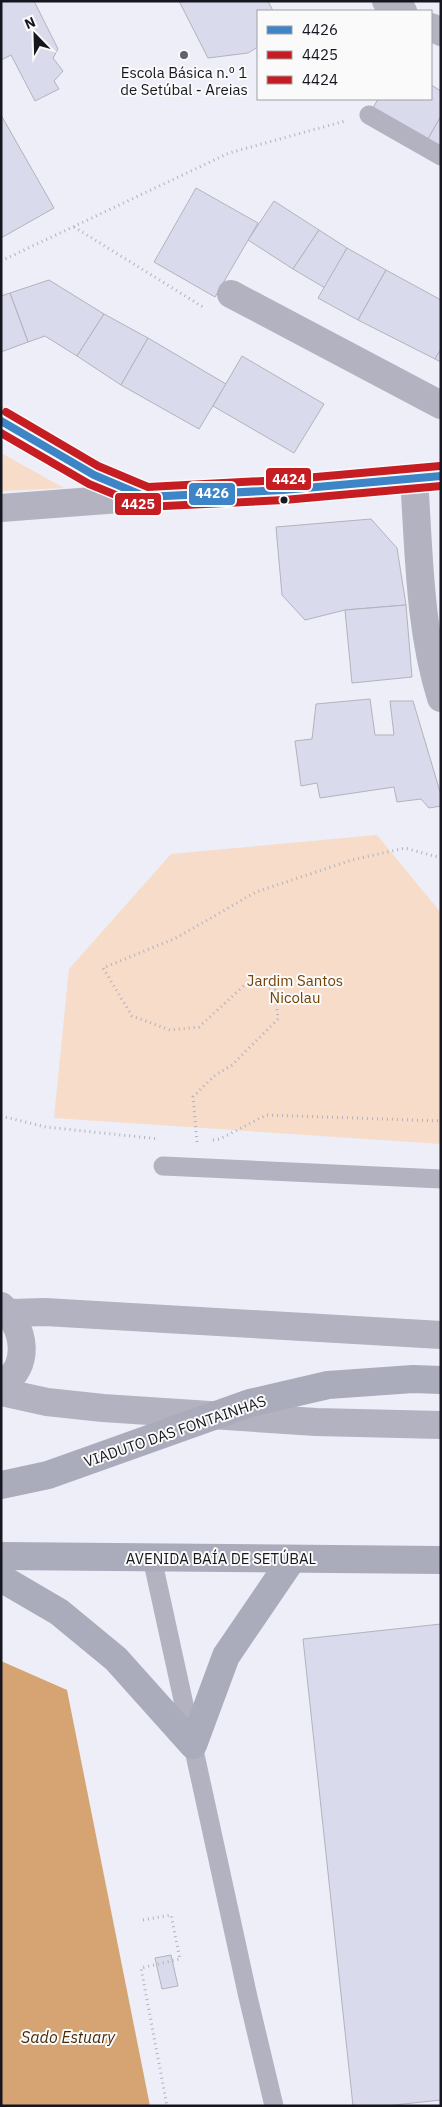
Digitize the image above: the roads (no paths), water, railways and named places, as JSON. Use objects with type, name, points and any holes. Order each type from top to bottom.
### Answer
[{"type":"main road","name":"VIADUTO DAS FONTAINHAS","points":[[1,1485],[48,1475],[258,1401],[328,1385],[414,1379],[441,1380]]},
{"type":"main road","name":"AVENIDA BAÍA DE SETÚBAL","points":[[1,1556],[441,1560]]},
{"type":"main road","points":[[1,1578],[60,1612],[116,1659],[194,1745],[226,1656],[292,1559]]},
{"type":"street","points":[[386,1],[402,10]]},
{"type":"street","points":[[231,294],[441,405]]},
{"type":"street","points":[[1,421],[94,475],[146,497]]},
{"type":"street","points":[[1,508],[146,497],[283,490],[441,476]]},
{"type":"street","points":[[414,478],[424,607],[436,681],[441,698]]},
{"type":"street","points":[[6,1310],[441,1335]]},
{"type":"street","points":[[1,1385],[16,1370],[21,1356],[22,1341],[18,1326],[6,1310]]},
{"type":"street","points":[[1,1392],[47,1402],[104,1408],[316,1422],[441,1425]]},
{"type":"lane","points":[[368,115],[441,156]]},
{"type":"lane","points":[[163,1166],[441,1179]]},
{"type":"lane","points":[[152,1558],[248,1997],[274,2106]]},
{"type":"water","name":"Sado Estuary","points":[[1,1661],[67,1690],[150,2106],[1,2106]]},
{"type":"place","name":"Escola Básica n.º 1 de Setúbal - Areias","points":[[184,55]]},
{"type":"park label","name":"Jardim Santos Nicolau","points":[[295,988]]}]
